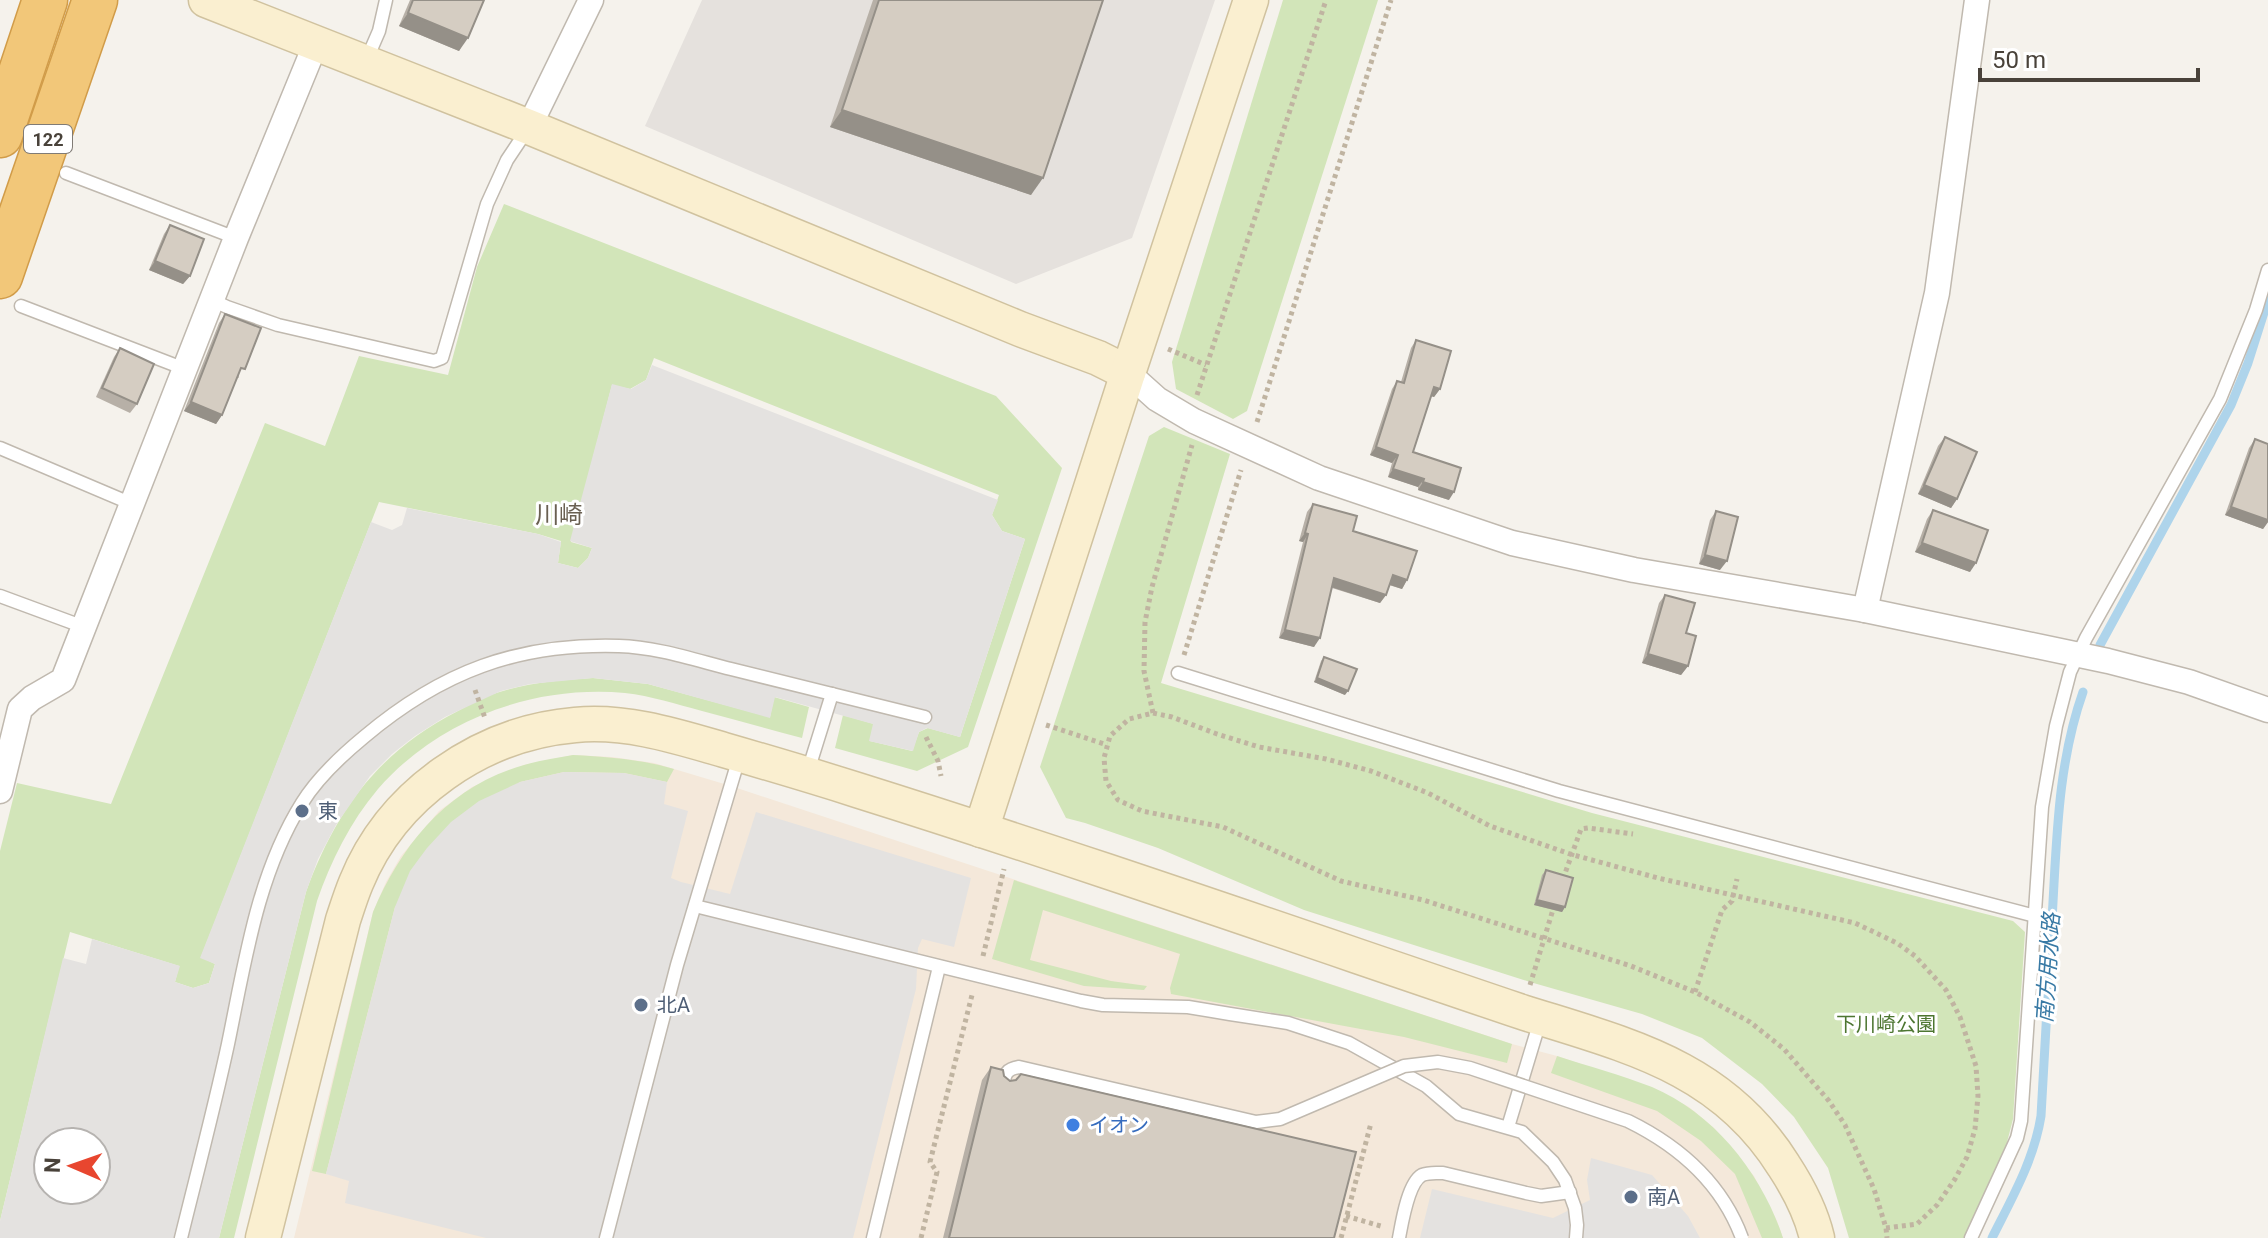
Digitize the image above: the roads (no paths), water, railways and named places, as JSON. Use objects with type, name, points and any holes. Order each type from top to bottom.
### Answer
[{"type":"highway","name":"122","points":[[0,135],[45,0]]},
{"type":"highway","name":"122","points":[[10,291],[95,0]]},
{"type":"street","points":[[206,0],[529,127],[1020,329],[1098,358],[1128,373],[1157,399],[1213,431],[1319,478],[1512,543],[1634,570],[1865,610],[2078,655],[2189,682],[2268,710]]},
{"type":"street","points":[[529,127],[591,0]]},
{"type":"street","points":[[981,830],[1251,0]]},
{"type":"street","points":[[1865,610],[1937,293],[1977,0]]},
{"type":"street","points":[[0,791],[6,742],[20,709],[32,698],[63,680],[316,43]]},
{"type":"street","points":[[267,1236],[347,907],[356,881],[376,845],[412,798],[464,760],[491,745],[576,724],[603,724],[669,734],[807,775],[1535,1004],[1673,1065],[1733,1103],[1776,1152],[1797,1186],[1817,1238]]},
{"type":"lane","points":[[366,63],[379,31],[386,0]]},
{"type":"lane","points":[[212,300],[278,325],[434,361],[442,358],[487,204],[507,160],[529,127]]},
{"type":"lane","points":[[66,173],[236,238]]},
{"type":"lane","points":[[1971,1238],[2017,1138],[2021,1121],[2042,807],[2056,726],[2070,672],[2220,399],[2256,310],[2268,270]]},
{"type":"lane","points":[[10,291],[185,369]]},
{"type":"lane","points":[[0,448],[132,504]]},
{"type":"lane","points":[[0,596],[84,627]]},
{"type":"lane","points":[[181,1238],[250,938],[282,841],[302,803],[341,755],[393,712],[439,684],[506,657],[555,649],[620,646],[666,653],[925,717]]},
{"type":"lane","points":[[1178,673],[1559,791],[2035,916]]},
{"type":"lane","points":[[807,775],[832,694]]},
{"type":"lane","points":[[606,1238],[671,985],[740,755]]},
{"type":"lane","points":[[695,906],[1103,1005],[1188,1007],[1288,1023],[1349,1043],[1426,1086],[1459,1114],[1522,1132],[1553,1162],[1570,1192],[1575,1208],[1576,1238]]},
{"type":"lane","points":[[873,1238],[939,967]]},
{"type":"lane","points":[[1508,1127],[1535,1004]]},
{"type":"lane","points":[[1003,1085],[1004,1074],[1009,1069],[1019,1067],[1256,1122],[1280,1119],[1404,1066],[1438,1062],[1470,1068],[1628,1121],[1646,1130],[1678,1151],[1713,1185],[1735,1217],[1742,1238]]},
{"type":"lane","points":[[1399,1236],[1410,1190],[1418,1177],[1427,1173],[1443,1173],[1541,1196],[1570,1192]]},
{"type":"waterway","name":"南方用水路","points":[[2100,645],[2231,405],[2268,300]]},
{"type":"waterway","name":"南方用水路","points":[[1992,1238],[2028,1163],[2041,1116],[2060,796],[2069,744],[2083,692]]},
{"type":"place","name":"東","points":[[302,811]]},
{"type":"place","name":"北A","points":[[641,1005]]},
{"type":"place","name":"イオン","points":[[1073,1125]]},
{"type":"place","name":"南A","points":[[1631,1197]]},
{"type":"district","name":"川崎","points":[[559,515]]},
{"type":"park label","name":"下川崎公園","points":[[1886,1024]]}]
